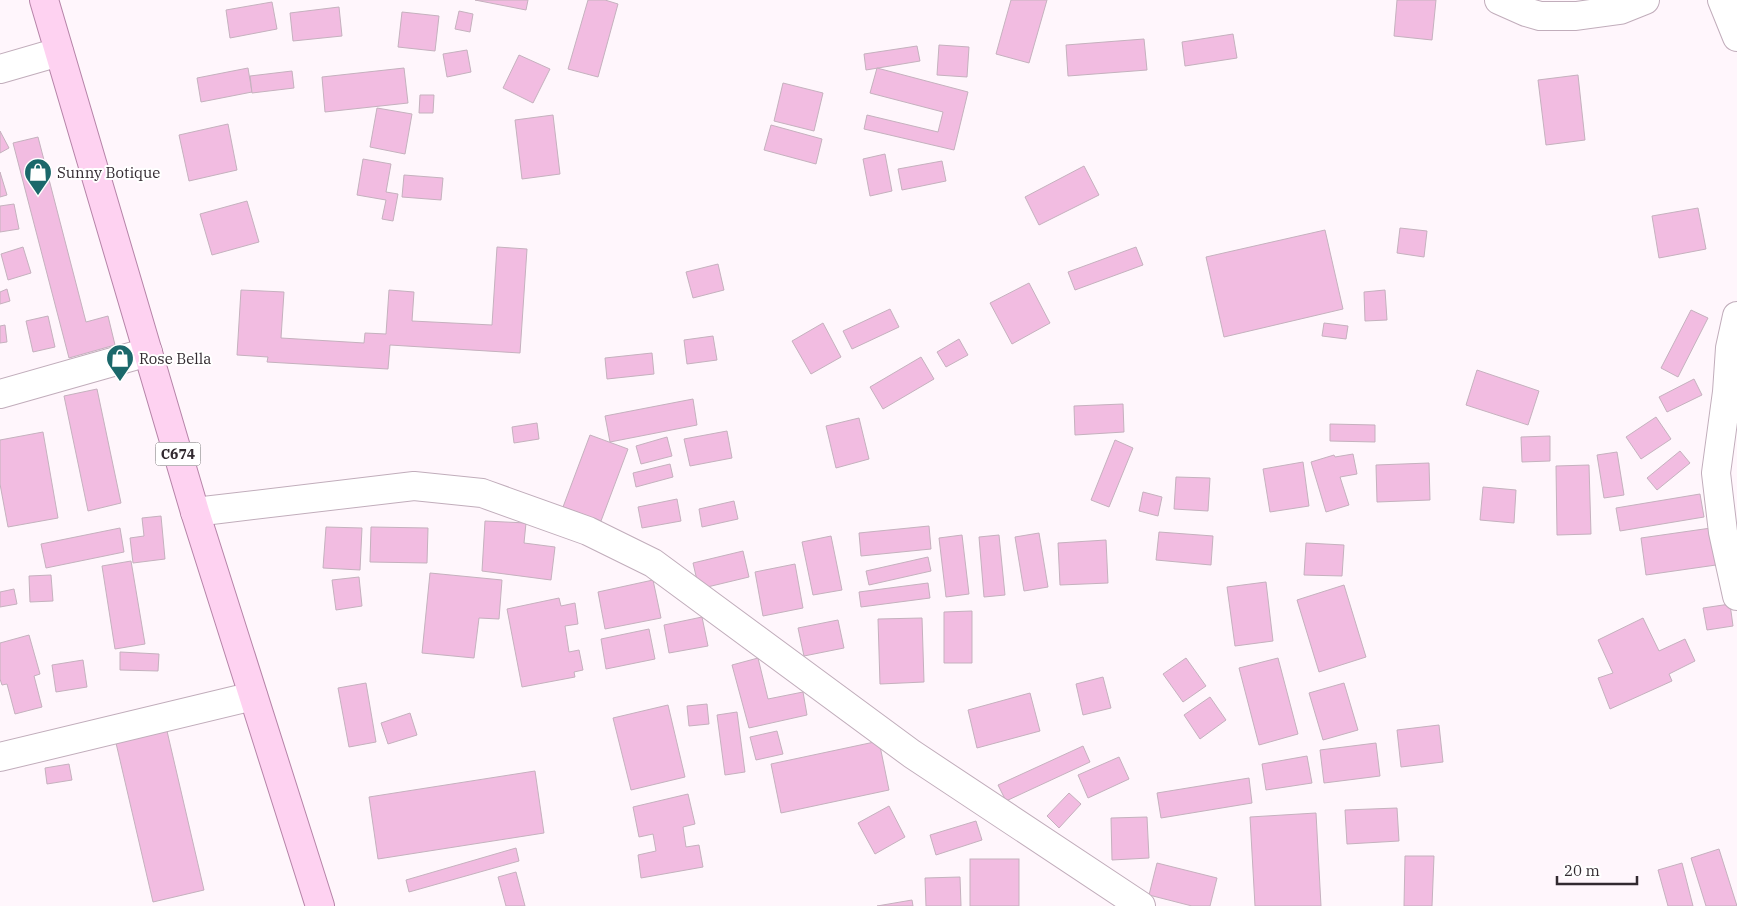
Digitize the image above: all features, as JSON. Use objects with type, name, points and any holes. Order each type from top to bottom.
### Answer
[{"type":"main road","name":"C674","points":[[44,0],[195,512],[320,906]]},
{"type":"street","points":[[1499,0],[1540,16],[1576,16],[1620,10],[1645,0]]},
{"type":"street","points":[[1722,0],[1737,37]]},
{"type":"street","points":[[0,69],[59,52]]},
{"type":"street","points":[[1737,316],[1730,348],[1727,392],[1716,473],[1723,532],[1737,596]]},
{"type":"street","points":[[0,394],[148,352]]},
{"type":"street","points":[[195,512],[414,486],[482,493],[588,531],[652,563],[912,754],[1141,906]]},
{"type":"street","points":[[0,757],[253,696]]},
{"type":"building","points":[[475,0],[528,0],[526,10]]},
{"type":"building","points":[[588,0],[605,0],[618,4],[598,77],[568,69]]},
{"type":"building","points":[[1011,0],[1047,0],[1029,63],[996,54]]},
{"type":"building","points":[[1397,0],[1436,0],[1432,40],[1394,36]]},
{"type":"building","points":[[272,2],[277,29],[230,38],[226,10]]},
{"type":"building","points":[[339,7],[342,36],[293,41],[290,13]]},
{"type":"building","points":[[459,11],[473,14],[470,32],[455,29]]},
{"type":"building","points":[[402,12],[439,16],[435,51],[398,47]]},
{"type":"building","points":[[1233,34],[1237,58],[1185,66],[1182,42]]},
{"type":"building","points":[[1144,39],[1147,70],[1068,76],[1066,45]]},
{"type":"building","points":[[939,45],[969,47],[967,77],[937,75]]},
{"type":"building","points":[[917,46],[920,61],[866,70],[864,54]]},
{"type":"building","points":[[467,50],[471,72],[447,77],[443,54]]},
{"type":"building","points":[[519,55],[550,69],[533,103],[503,88]]},
{"type":"building","points":[[248,68],[252,92],[201,102],[197,78]]},
{"type":"building","points":[[404,68],[408,103],[325,112],[322,77]]},
{"type":"building","points":[[877,68],[968,92],[954,150],[864,129],[867,115],[938,132],[943,112],[870,93]]},
{"type":"building","points":[[292,71],[294,88],[252,93],[250,76]]},
{"type":"building","points":[[1578,75],[1585,140],[1546,145],[1538,80]]},
{"type":"building","points":[[783,83],[823,93],[814,131],[774,121]]},
{"type":"building","points":[[420,95],[434,95],[433,113],[419,113]]},
{"type":"building","points":[[377,108],[412,114],[405,154],[370,147]]},
{"type":"building","points":[[553,115],[560,174],[522,179],[515,120]]},
{"type":"building","points":[[228,124],[237,170],[189,181],[179,135]]},
{"type":"building","points":[[771,125],[822,139],[816,164],[764,150]]},
{"type":"building","points":[[0,131],[9,148],[0,153]]},
{"type":"building","points":[[38,137],[86,322],[108,316],[115,345],[69,358],[13,143]]},
{"type":"building","points":[[885,154],[892,191],[870,196],[863,159]]},
{"type":"building","points":[[363,159],[391,164],[386,192],[398,194],[393,221],[382,219],[386,200],[357,195]]},
{"type":"building","points":[[942,161],[946,181],[902,190],[898,169]]},
{"type":"building","points":[[1084,166],[1099,195],[1039,225],[1025,197]]},
{"type":"building","points":[[0,172],[7,195],[0,197]]},
{"type":"building","points":[[404,175],[443,178],[441,200],[402,197]]},
{"type":"building","points":[[247,201],[259,242],[212,255],[200,214]]},
{"type":"building","points":[[14,204],[19,229],[0,232],[0,206]]},
{"type":"building","points":[[1698,208],[1706,249],[1659,258],[1652,216]]},
{"type":"building","points":[[1400,228],[1427,231],[1424,257],[1397,253]]},
{"type":"building","points":[[1325,230],[1343,309],[1224,337],[1206,257]]},
{"type":"building","points":[[23,247],[31,273],[8,280],[1,254]]},
{"type":"building","points":[[497,247],[527,249],[520,353],[390,345],[388,369],[267,362],[268,357],[237,355],[241,290],[284,292],[281,338],[364,343],[365,333],[386,334],[389,290],[414,292],[412,321],[492,325]]},
{"type":"building","points":[[1136,247],[1143,265],[1075,290],[1068,272]]},
{"type":"building","points":[[718,264],[724,290],[693,298],[686,272]]},
{"type":"building","points":[[1029,283],[1050,323],[1012,344],[990,303]]},
{"type":"building","points":[[7,289],[10,301],[0,304],[0,292]]},
{"type":"building","points":[[1385,290],[1387,320],[1365,321],[1364,292]]},
{"type":"building","points":[[890,309],[899,327],[852,349],[843,331]]},
{"type":"building","points":[[1691,310],[1708,318],[1678,377],[1661,368]]},
{"type":"building","points":[[48,316],[55,347],[33,352],[26,321]]},
{"type":"building","points":[[823,323],[841,357],[811,374],[792,341]]},
{"type":"building","points":[[1324,323],[1348,326],[1346,339],[1322,336]]},
{"type":"building","points":[[5,325],[7,342],[0,343],[0,326]]},
{"type":"building","points":[[713,336],[717,360],[687,364],[684,340]]},
{"type":"building","points":[[959,339],[968,355],[946,367],[937,352]]},
{"type":"building","points":[[652,353],[654,374],[607,379],[605,358]]},
{"type":"building","points":[[921,357],[934,379],[883,409],[870,387]]},
{"type":"building","points":[[1477,370],[1539,391],[1528,425],[1466,405]]},
{"type":"building","points":[[1694,379],[1702,395],[1667,412],[1659,397]]},
{"type":"building","points":[[97,389],[121,503],[88,511],[64,396]]},
{"type":"building","points":[[693,399],[697,425],[610,442],[605,416]]},
{"type":"building","points":[[1123,404],[1124,432],[1075,435],[1074,406]]},
{"type":"building","points":[[1656,417],[1671,439],[1641,459],[1626,437]]},
{"type":"building","points":[[859,418],[869,459],[836,468],[826,426]]},
{"type":"building","points":[[537,423],[539,439],[514,443],[512,427]]},
{"type":"building","points":[[1330,424],[1375,425],[1375,442],[1330,441]]},
{"type":"building","points":[[727,431],[732,458],[690,466],[684,439]]},
{"type":"building","points":[[43,432],[58,518],[8,527],[0,484],[0,440]]},
{"type":"building","points":[[590,435],[628,449],[601,521],[563,507]]},
{"type":"building","points":[[1550,436],[1550,461],[1522,462],[1521,437]]},
{"type":"building","points":[[667,437],[672,456],[641,464],[636,446]]},
{"type":"building","points":[[1115,440],[1133,448],[1109,507],[1091,500]]},
{"type":"building","points":[[1680,451],[1690,463],[1657,490],[1647,478]]},
{"type":"building","points":[[1617,452],[1624,495],[1604,498],[1597,455]]},
{"type":"building","points":[[1353,454],[1357,474],[1340,477],[1349,505],[1326,512],[1311,462],[1334,455],[1335,457]]},
{"type":"building","points":[[1303,462],[1309,506],[1270,512],[1263,469]]},
{"type":"building","points":[[1429,463],[1430,500],[1377,502],[1376,465]]},
{"type":"building","points":[[670,464],[673,477],[636,487],[633,473]]},
{"type":"building","points":[[1589,465],[1591,534],[1557,535],[1556,466]]},
{"type":"building","points":[[1176,477],[1210,478],[1208,511],[1174,509]]},
{"type":"building","points":[[1483,487],[1516,490],[1514,523],[1480,520]]},
{"type":"building","points":[[1143,492],[1162,497],[1158,516],[1139,511]]},
{"type":"building","points":[[1700,494],[1704,517],[1620,531],[1616,508]]},
{"type":"building","points":[[677,499],[681,521],[642,528],[638,507]]},
{"type":"building","points":[[734,501],[738,519],[702,527],[699,509]]},
{"type":"building","points":[[161,516],[165,559],[133,563],[130,538],[144,536],[142,518]]},
{"type":"building","points":[[485,521],[526,523],[524,543],[555,547],[551,580],[482,571]]},
{"type":"building","points":[[929,526],[931,549],[861,556],[859,533]]},
{"type":"building","points":[[326,527],[362,528],[360,570],[323,568]]},
{"type":"building","points":[[371,527],[428,528],[427,563],[370,562]]},
{"type":"building","points":[[120,528],[124,552],[46,568],[41,544]]},
{"type":"building","points":[[1711,528],[1716,565],[1646,575],[1641,538]]},
{"type":"building","points":[[1159,532],[1213,536],[1211,565],[1156,560]]},
{"type":"building","points":[[1039,533],[1048,587],[1024,591],[1015,537]]},
{"type":"building","points":[[962,535],[969,594],[946,597],[939,538]]},
{"type":"building","points":[[999,535],[1005,595],[984,597],[979,537]]},
{"type":"building","points":[[831,536],[842,590],[813,595],[802,542]]},
{"type":"building","points":[[1106,540],[1108,583],[1060,585],[1058,543]]},
{"type":"building","points":[[1306,543],[1344,545],[1342,576],[1304,575]]},
{"type":"building","points":[[743,551],[749,577],[699,589],[693,563]]},
{"type":"building","points":[[928,557],[931,571],[869,585],[866,571]]},
{"type":"building","points":[[131,561],[145,644],[115,649],[102,566]]},
{"type":"building","points":[[795,564],[803,608],[763,616],[755,572]]},
{"type":"building","points":[[430,573],[502,580],[499,619],[479,618],[474,658],[422,653]]},
{"type":"building","points":[[51,575],[53,601],[30,602],[29,576]]},
{"type":"building","points":[[359,577],[362,606],[336,610],[332,580]]},
{"type":"building","points":[[653,580],[661,618],[605,629],[598,592]]},
{"type":"building","points":[[1266,582],[1273,641],[1235,646],[1227,587]]},
{"type":"building","points":[[928,583],[930,598],[861,607],[859,592]]},
{"type":"building","points":[[1344,585],[1366,657],[1319,672],[1297,600]]},
{"type":"building","points":[[14,589],[17,604],[0,607],[0,592]]},
{"type":"building","points":[[559,598],[561,606],[575,603],[578,624],[565,626],[569,652],[579,650],[583,670],[574,672],[575,677],[522,687],[507,609]]},
{"type":"building","points":[[1730,604],[1733,626],[1707,630],[1703,608]]},
{"type":"building","points":[[972,611],[972,663],[944,663],[944,612]]},
{"type":"building","points":[[702,617],[708,646],[669,653],[664,625]]},
{"type":"building","points":[[922,618],[924,682],[880,684],[878,619]]},
{"type":"building","points":[[1643,618],[1659,651],[1685,639],[1695,661],[1669,674],[1672,681],[1610,709],[1598,678],[1613,673],[1598,640]]},
{"type":"building","points":[[838,620],[844,648],[804,656],[798,628]]},
{"type":"building","points":[[649,629],[655,659],[606,669],[601,639]]},
{"type":"building","points":[[29,635],[40,674],[34,676],[42,707],[15,714],[7,684],[2,685],[0,679],[0,643]]},
{"type":"building","points":[[120,652],[159,654],[158,671],[120,670]]},
{"type":"building","points":[[758,658],[768,699],[803,692],[807,715],[749,728],[732,665]]},
{"type":"building","points":[[1186,658],[1206,686],[1183,702],[1163,674]]},
{"type":"building","points":[[1278,658],[1298,734],[1259,745],[1239,668]]},
{"type":"building","points":[[83,660],[87,687],[56,692],[52,665]]},
{"type":"building","points":[[1103,677],[1111,708],[1083,715],[1076,684]]},
{"type":"building","points":[[366,683],[376,742],[349,747],[338,688]]},
{"type":"building","points":[[1344,683],[1358,730],[1323,740],[1309,693]]},
{"type":"building","points":[[1030,693],[1040,731],[977,748],[968,710]]},
{"type":"building","points":[[1210,697],[1226,720],[1200,739],[1184,715]]},
{"type":"building","points":[[707,704],[709,724],[689,726],[687,706]]},
{"type":"building","points":[[668,705],[685,777],[631,790],[613,718]]},
{"type":"building","points":[[737,712],[745,772],[725,775],[717,715]]},
{"type":"building","points":[[410,713],[417,735],[388,744],[381,723]]},
{"type":"building","points":[[1439,725],[1443,762],[1401,767],[1397,730]]},
{"type":"building","points":[[167,731],[204,890],[153,902],[116,743]]},
{"type":"building","points":[[777,731],[783,754],[756,760],[750,737]]},
{"type":"building","points":[[879,741],[889,790],[781,813],[771,764]]},
{"type":"building","points":[[1376,743],[1380,776],[1324,783],[1320,750]]},
{"type":"building","points":[[1083,746],[1090,762],[1006,801],[998,785]]},
{"type":"building","points":[[1307,756],[1312,783],[1266,790],[1262,764]]},
{"type":"building","points":[[1119,757],[1129,779],[1088,798],[1078,775]]},
{"type":"building","points":[[69,764],[72,780],[47,784],[45,768]]},
{"type":"building","points":[[535,771],[544,833],[378,859],[369,797]]},
{"type":"building","points":[[1249,778],[1252,803],[1161,818],[1157,793]]},
{"type":"building","points":[[1069,793],[1081,804],[1059,828],[1047,816]]},
{"type":"building","points":[[688,794],[695,824],[683,827],[686,847],[699,845],[703,867],[641,878],[638,855],[656,851],[653,834],[639,837],[633,807]]},
{"type":"building","points":[[889,806],[905,837],[875,854],[858,823]]},
{"type":"building","points":[[1397,808],[1399,841],[1347,844],[1345,810]]},
{"type":"building","points":[[1316,813],[1321,906],[1255,906],[1250,817]]},
{"type":"building","points":[[1147,817],[1149,858],[1112,860],[1111,818]]},
{"type":"building","points":[[976,821],[982,840],[936,855],[930,835]]},
{"type":"building","points":[[516,848],[519,861],[409,892],[406,880]]},
{"type":"building","points":[[1719,849],[1737,906],[1706,906],[1691,858]]},
{"type":"building","points":[[1405,856],[1434,856],[1432,906],[1404,906]]},
{"type":"building","points":[[970,859],[1019,859],[1019,906],[970,906]]},
{"type":"building","points":[[1157,863],[1217,878],[1210,906],[1192,906],[1149,895]]},
{"type":"building","points":[[1682,863],[1693,906],[1668,906],[1658,870]]},
{"type":"building","points":[[516,872],[525,906],[506,906],[498,877]]},
{"type":"building","points":[[960,877],[961,906],[926,906],[925,878]]},
{"type":"building","points":[[912,900],[913,906],[877,906]]},
{"type":"place","name":"Sunny Botique","points":[[38,196]]},
{"type":"place","name":"Rose Bella","points":[[120,382]]}]
